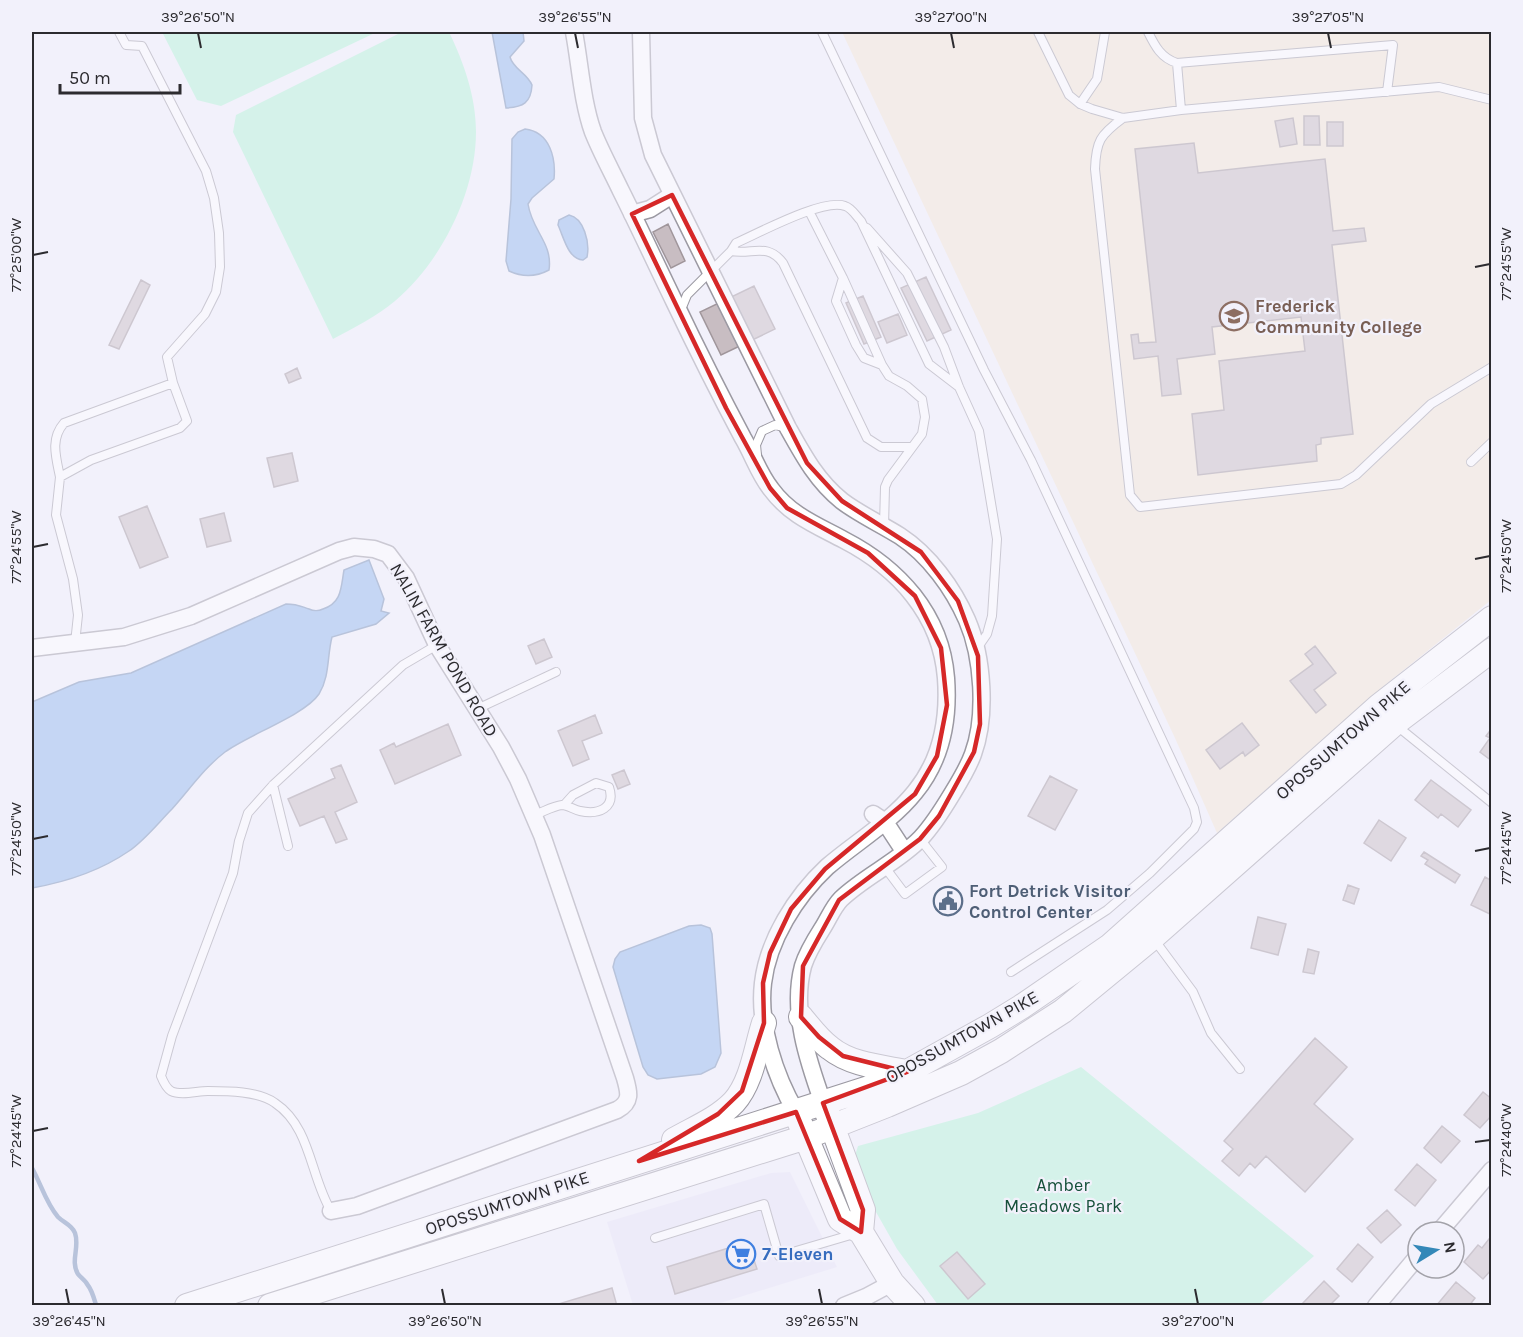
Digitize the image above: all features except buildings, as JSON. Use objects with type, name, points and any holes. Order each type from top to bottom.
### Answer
[{"type":"main road","name":"OPOSSUMTOWN PIKE","points":[[187,1305],[796,1112],[866,1089],[907,1072],[1022,1007],[1110,946],[1379,706],[1491,618]]},
{"type":"main road","name":"OPOSSUMTOWN PIKE","points":[[270,1305],[806,1137],[961,1073],[1063,1011],[1153,937],[1394,724],[1491,650]]},
{"type":"main road","points":[[801,1017],[830,1048],[843,1056],[907,1072]]},
{"type":"main road","points":[[639,1161],[733,1103],[749,1073],[764,1023]]},
{"type":"main road","points":[[823,1103],[834,1126],[840,1151],[863,1210],[861,1232]]},
{"type":"main road","points":[[796,1112],[840,1219],[861,1232],[892,1282],[913,1305]]},
{"type":"street","points":[[574,32],[593,131],[726,408],[770,489],[787,508],[811,525],[868,554],[894,574],[915,596],[929,617],[941,648],[947,705],[944,732],[937,756],[915,794],[879,818],[825,869],[791,909],[770,953],[763,983],[764,1023],[781,1086],[796,1112]]},
{"type":"street","points":[[641,32],[643,117],[653,155],[788,428],[807,463],[819,479],[842,501],[921,552],[958,601],[968,622],[976,650],[981,688],[980,724],[974,752],[964,774],[939,816],[920,839],[839,900],[812,944],[803,966],[800,990],[801,1017],[808,1062],[823,1103]]},
{"type":"street","points":[[632,214],[650,209],[672,195]]},
{"type":"street","name":"NALIN FARM POND ROAD","points":[[32,648],[123,637],[190,616],[339,551],[354,547],[374,549],[387,554],[406,578],[437,645],[518,779],[534,814],[625,1078],[629,1098],[625,1106],[618,1110],[357,1206],[331,1211]]},
{"type":"street","points":[[879,818],[904,851]]},
{"type":"street","points":[[1448,1220],[1491,1170]]},
{"type":"street","points":[[1376,1305],[1406,1270]]},
{"type":"street","points":[[848,1305],[892,1282]]},
{"type":"lane","points":[[60,477],[91,460],[180,428],[187,421],[173,383],[167,357],[205,314],[216,292],[220,267],[219,233],[214,198],[206,171],[142,46],[126,45],[119,32]]},
{"type":"lane","points":[[822,32],[984,370],[1031,460],[1194,808],[1197,822],[1194,829],[1150,873],[1107,910],[1011,972]]},
{"type":"lane","points":[[1038,32],[1069,95],[1092,110],[1123,118],[1181,110],[1440,87],[1491,100]]},
{"type":"lane","points":[[1080,104],[1097,79],[1105,32]]},
{"type":"lane","points":[[1148,32],[1166,60],[1177,63],[1393,45],[1387,92]]},
{"type":"lane","points":[[1177,63],[1181,110]]},
{"type":"lane","points":[[1123,118],[1108,129],[1096,146],[1095,169],[1130,495],[1140,507],[1341,484],[1356,475],[1431,404],[1489,368],[1491,380]]},
{"type":"lane","points":[[680,313],[687,295],[731,251],[736,243],[821,206],[839,204],[848,206],[907,273],[944,347],[959,387],[980,431],[997,539],[992,616],[987,634],[976,650]]},
{"type":"lane","points":[[809,211],[843,278],[882,365],[889,376],[907,386],[922,399],[925,417],[922,434],[885,487],[884,526]]},
{"type":"lane","points":[[861,221],[929,364],[959,387]]},
{"type":"lane","points":[[731,251],[741,253],[765,251],[773,252],[777,256],[783,263],[867,438],[881,447],[911,447]]},
{"type":"lane","points":[[843,278],[836,301],[864,358],[882,365]]},
{"type":"lane","points":[[74,644],[78,615],[74,588],[56,515],[60,477],[54,452],[58,430],[64,423],[173,383]]},
{"type":"lane","points":[[758,467],[756,445],[762,431],[775,425],[788,428]]},
{"type":"lane","points":[[1471,462],[1491,442]]},
{"type":"lane","points":[[331,1211],[326,1204],[302,1135],[290,1114],[273,1101],[252,1095],[229,1092],[181,1093],[171,1090],[163,1082],[161,1076],[172,1036],[233,873],[239,841],[248,813],[273,784],[403,665],[437,645]]},
{"type":"lane","points":[[477,709],[556,672]]},
{"type":"lane","points":[[1394,724],[1491,803]]},
{"type":"lane","points":[[534,814],[564,805],[573,795],[596,783],[609,787],[611,795],[608,806],[602,810],[585,812],[564,805]]},
{"type":"lane","points":[[273,784],[288,846]]},
{"type":"lane","points":[[884,866],[905,894],[942,867],[920,839]]},
{"type":"lane","points":[[1153,937],[1194,992],[1212,1033],[1240,1069]]},
{"type":"lane","points":[[655,1238],[764,1204],[780,1256],[861,1232]]},
{"type":"highlighted area","points":[[672,195],[807,463],[842,501],[921,552],[958,601],[978,656],[980,724],[974,752],[939,816],[920,839],[839,900],[803,966],[801,1017],[819,1037],[843,1056],[907,1072],[823,1103],[863,1210],[861,1232],[840,1219],[796,1112],[639,1161],[718,1114],[742,1091],[764,1023],[763,983],[770,953],[791,909],[825,869],[915,794],[937,756],[947,705],[941,648],[915,596],[868,553],[787,508],[770,488],[726,408],[632,214]]},
{"type":"shaded area","name":"Frederick Community College","points":[[842,32],[1491,32],[1491,600],[1385,685],[1217,833],[1175,738]]},
{"type":"shaded area","points":[[790,1172],[837,1267],[714,1305],[633,1305],[607,1222],[771,1173]]},
{"type":"green space","points":[[162,32],[377,32],[221,106],[197,100]]},
{"type":"green space","points":[[402,32],[449,32],[464,68],[474,106],[476,132],[470,179],[453,225],[427,267],[412,285],[381,312],[333,339],[233,132],[236,115]]},
{"type":"green space","name":"Amber Meadows Park","points":[[1081,1067],[1314,1256],[1259,1305],[938,1305],[897,1249],[851,1168],[858,1146],[978,1113]]},
{"type":"water","points":[[492,32],[523,32],[524,41],[510,57],[532,85],[528,100],[517,107],[506,108]]},
{"type":"water","points":[[525,129],[534,131],[546,141],[554,163],[554,179],[528,204],[548,252],[549,270],[529,275],[509,271],[506,261],[511,199],[512,139],[518,132]]},
{"type":"water","points":[[569,215],[579,221],[587,238],[587,257],[583,260],[570,252],[558,225],[559,220]]},
{"type":"water","points":[[369,560],[384,599],[381,611],[389,613],[376,624],[332,637],[323,687],[312,702],[302,710],[235,745],[217,758],[152,831],[129,851],[82,875],[32,888],[32,702],[79,682],[131,673],[286,604],[314,610],[323,609],[337,599],[344,570]]},
{"type":"water","points":[[701,925],[710,928],[712,934],[721,1053],[715,1067],[701,1074],[657,1079],[648,1075],[643,1067],[613,967],[615,959],[620,952],[689,926]]},
{"type":"waterway","points":[[32,1168],[54,1212],[75,1233],[76,1269],[93,1294],[96,1305]]},
{"type":"place","name":"Frederick Community College","points":[[1234,316]]},
{"type":"place","name":"Fort Detrick Visitor Control Center","points":[[948,901]]},
{"type":"place","name":"7-Eleven","points":[[741,1254]]}]
